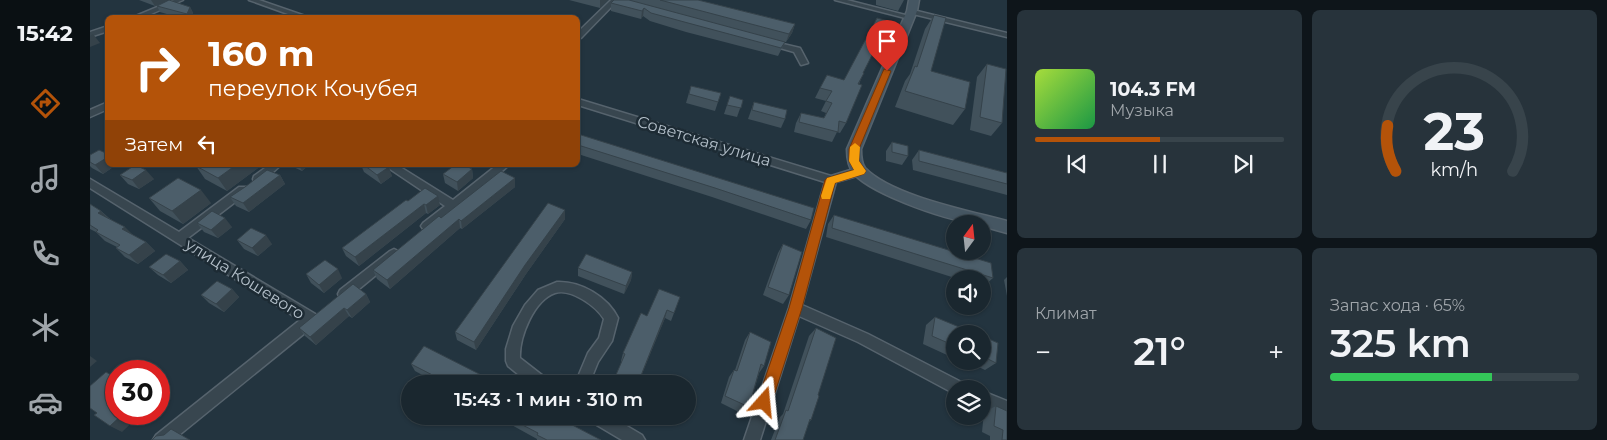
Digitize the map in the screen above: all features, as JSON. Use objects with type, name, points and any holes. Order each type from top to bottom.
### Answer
[{"type":"main road","points":[[912,9],[854,149],[854,161],[860,171],[894,192],[1007,227]]},
{"type":"street","points":[[142,15],[180,0]]},
{"type":"street","points":[[252,0],[299,15]]},
{"type":"street","points":[[580,34],[614,0],[624,3]]},
{"type":"street","points":[[838,0],[912,9],[1007,35]]},
{"type":"street","points":[[90,35],[105,29]]},
{"type":"street","points":[[759,40],[798,50],[804,63]]},
{"type":"street","name":"Советская улица","points":[[580,103],[831,180]]},
{"type":"street","points":[[90,114],[105,106]]},
{"type":"street","name":"улица Кошевого","points":[[179,238],[273,167]]},
{"type":"street","points":[[392,167],[454,206]]},
{"type":"street","points":[[416,236],[502,167]]},
{"type":"street","points":[[752,440],[795,308],[831,180],[860,171]]},
{"type":"street","name":"улица Кошевого","points":[[90,183],[311,320]]},
{"type":"street","points":[[161,440],[401,248]]},
{"type":"street","points":[[530,375],[512,361],[514,341],[535,300],[547,289],[557,286],[586,295],[606,308],[612,318],[606,341],[593,358],[586,375]]},
{"type":"street","points":[[795,308],[863,338],[946,382]]},
{"type":"street","points":[[991,402],[1007,409]]},
{"type":"street","points":[[611,425],[637,440]]},
{"type":"building","points":[[169,0],[190,7],[187,14],[157,6]]},
{"type":"building","points":[[614,0],[629,0],[785,42],[781,48],[651,13],[644,8],[642,11],[611,3]]},
{"type":"building","points":[[660,0],[698,0],[795,24],[789,34]]},
{"type":"building","points":[[934,15],[946,18],[931,71],[970,82],[965,109],[905,91],[915,66],[917,67]]},
{"type":"building","points":[[877,18],[889,21],[858,84],[862,85],[846,123],[839,121],[838,132],[799,122],[801,113],[824,118],[832,103],[826,101],[832,91],[820,88],[827,75],[844,80]]},
{"type":"building","points":[[987,64],[1006,69],[1002,123],[980,117]]},
{"type":"building","points":[[691,86],[721,93],[718,102],[689,94]]},
{"type":"building","points":[[730,96],[743,100],[741,108],[727,105]]},
{"type":"building","points":[[754,102],[787,110],[785,119],[752,110]]},
{"type":"building","points":[[580,135],[814,208],[811,220],[580,146]]},
{"type":"building","points":[[892,142],[908,146],[908,156],[892,152]]},
{"type":"building","points":[[99,150],[105,153],[105,159],[95,165],[90,162],[90,155]]},
{"type":"building","points":[[919,150],[1007,173],[1007,184],[919,161]]},
{"type":"building","points":[[132,167],[139,167],[146,170],[132,180],[120,175]]},
{"type":"building","points":[[198,167],[233,167],[218,178]]},
{"type":"building","points":[[367,167],[389,167],[377,175]]},
{"type":"building","points":[[452,167],[468,167],[472,169],[457,182],[443,174]]},
{"type":"building","points":[[267,170],[280,175],[243,203],[230,197],[245,187]]},
{"type":"building","points":[[501,171],[515,178],[461,221],[459,219],[387,280],[373,270],[439,216],[441,218]]},
{"type":"building","points":[[178,178],[201,190],[172,211],[149,198]]},
{"type":"building","points":[[425,188],[438,196],[426,205],[424,204],[355,257],[342,248],[406,200],[408,201]]},
{"type":"building","points":[[548,203],[565,210],[525,265],[474,342],[455,332]]},
{"type":"building","points":[[90,204],[101,211],[98,213],[125,227],[122,229],[146,242],[129,255],[116,248],[120,245],[96,232],[98,230],[90,225]]},
{"type":"building","points":[[212,211],[225,218],[211,230],[197,223]]},
{"type":"building","points":[[834,215],[946,249],[946,260],[981,260],[991,263],[993,278],[991,277],[991,270],[967,270],[832,228]]},
{"type":"building","points":[[251,228],[266,235],[252,248],[237,240]]},
{"type":"building","points":[[783,244],[802,252],[789,295],[768,287]]},
{"type":"building","points":[[166,254],[180,261],[163,275],[149,267]]},
{"type":"building","points":[[586,254],[632,272],[626,286],[578,268]]},
{"type":"building","points":[[325,260],[338,269],[319,285],[306,274]]},
{"type":"building","points":[[217,281],[232,289],[216,304],[201,295]]},
{"type":"building","points":[[353,284],[366,294],[347,310],[344,308],[310,337],[299,328]]},
{"type":"building","points":[[659,289],[680,297],[674,313],[667,310],[641,375],[616,375],[625,354],[623,353],[641,313],[647,316]]},
{"type":"building","points":[[935,317],[954,325],[946,325],[946,342],[932,336]]},
{"type":"building","points":[[816,328],[836,338],[811,420],[803,440],[775,440],[786,410],[788,411]]},
{"type":"building","points":[[750,332],[771,342],[764,366],[761,364],[749,407],[725,396],[734,370],[737,371]]},
{"type":"building","points":[[991,340],[998,343],[996,363],[991,360]]},
{"type":"building","points":[[424,346],[481,375],[432,375],[411,364]]},
{"type":"building","points":[[105,373],[105,423],[94,415],[97,413],[90,408],[90,386]]},
{"type":"building","points":[[996,406],[1007,411],[1007,440],[1002,440],[1003,430],[994,426]]},
{"type":"building","points":[[522,425],[572,425],[601,440],[547,440],[537,435],[538,433]]},
{"type":"building","points":[[171,429],[190,440],[152,440],[156,436],[164,435]]},
{"type":"slow traffic","points":[[826,196],[831,180],[860,171],[854,161],[855,147]]},
{"type":"route","points":[[764,402],[795,308],[831,180],[860,171],[854,161],[854,149],[887,71]]}]
